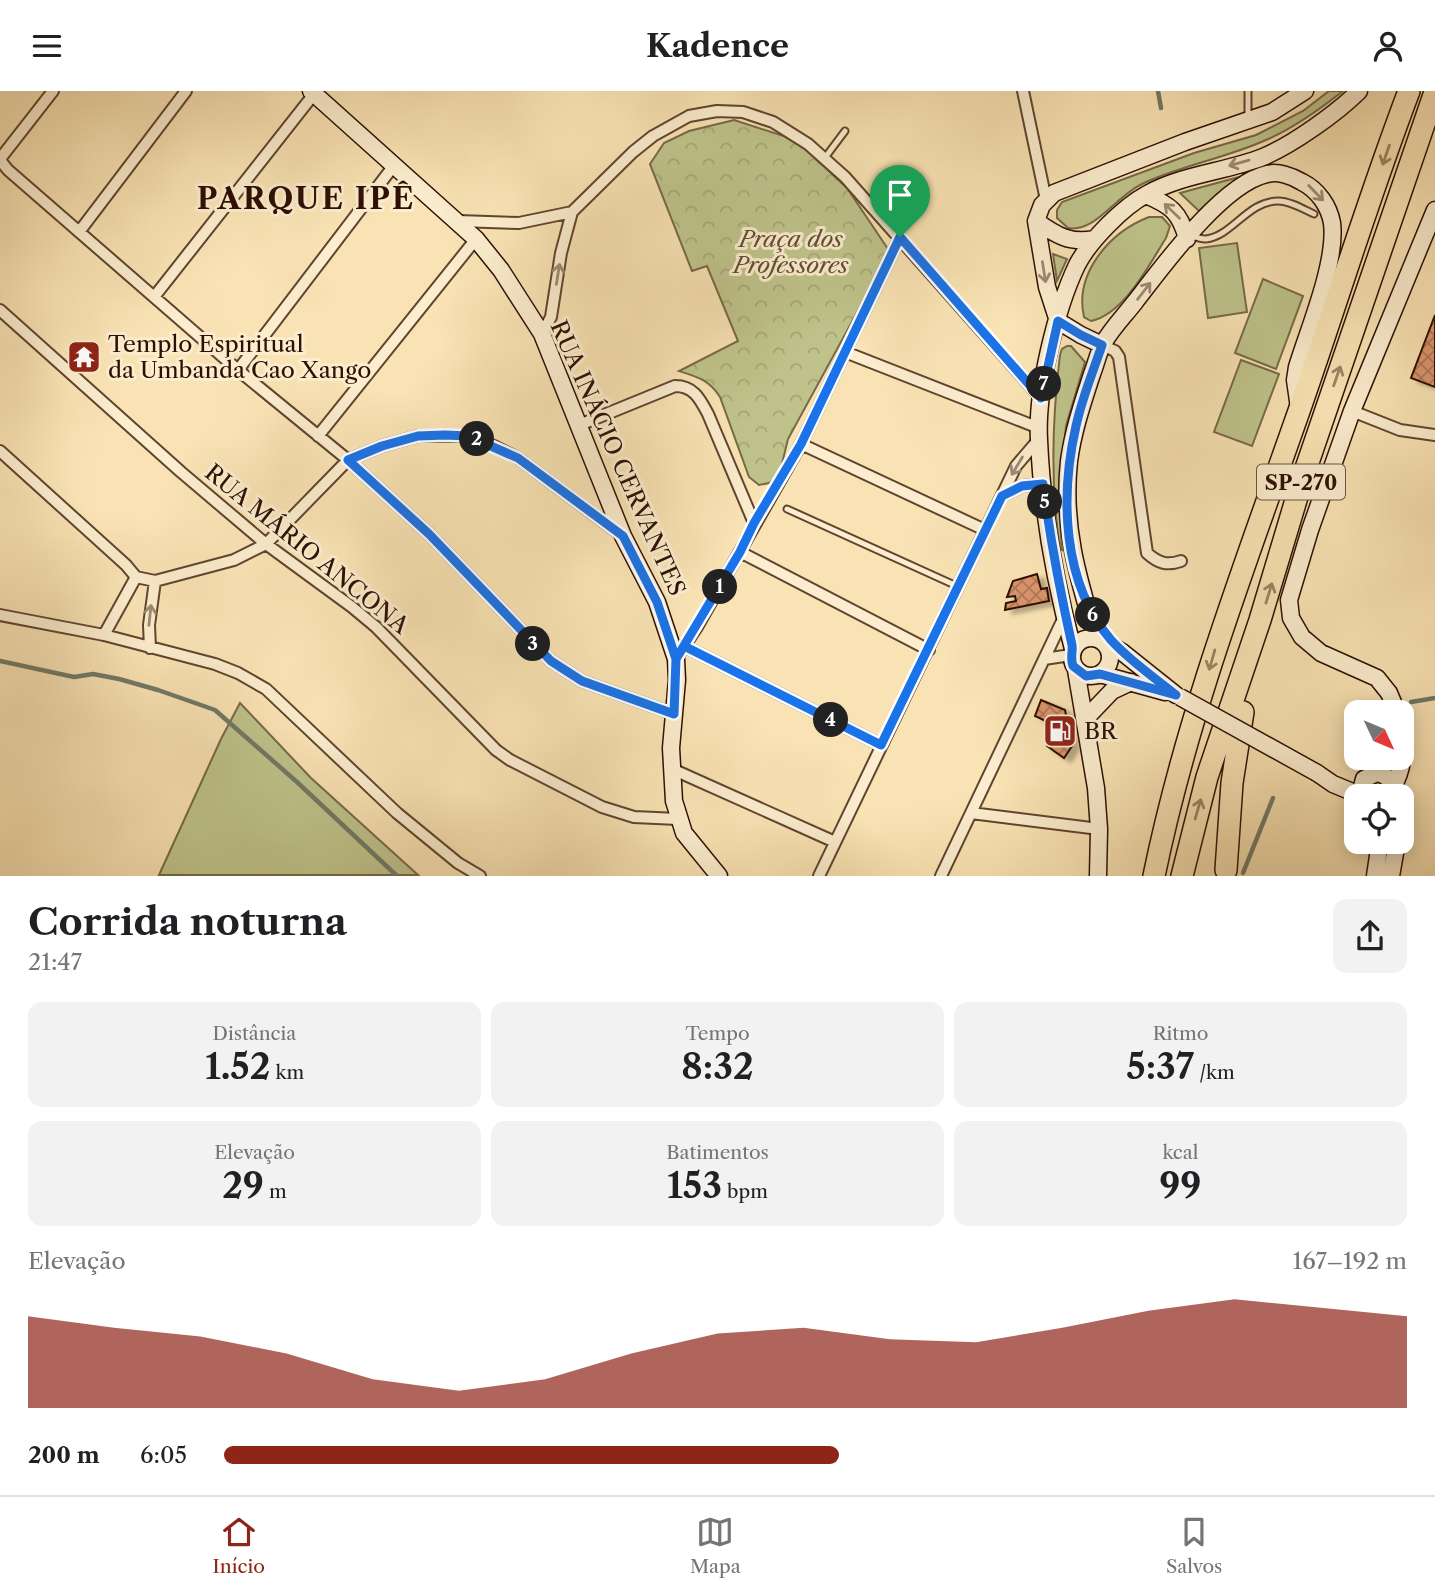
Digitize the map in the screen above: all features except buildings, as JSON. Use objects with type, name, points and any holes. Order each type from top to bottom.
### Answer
[{"type":"highway","name":"SP-270","points":[[1154,876],[1165,823],[1225,617],[1409,91]]},
{"type":"highway","name":"SP-270","points":[[1182,876],[1207,777],[1260,620],[1302,480],[1435,92]]},
{"type":"highway","points":[[1227,874],[1227,827],[1235,754],[1260,620]]},
{"type":"main road","points":[[1102,345],[1058,321],[1047,287],[1036,221],[1046,200],[1054,193],[1185,142],[1272,112],[1305,91]]},
{"type":"main road","points":[[1098,876],[1099,829],[1088,719],[1079,693],[1064,617],[1043,484],[1039,434],[1041,398],[1058,321],[1078,264],[1094,239],[1146,195],[1171,183],[1264,156],[1309,130],[1359,91]]},
{"type":"main road","name":"RUA INÁCIO CERVANTES","points":[[313,92],[476,239],[501,270],[542,334],[623,536],[680,652],[671,748],[674,801],[684,832],[719,876]]},
{"type":"main road","points":[[1088,719],[1097,690],[1098,675],[1110,661],[1109,650],[1099,640],[1085,601],[1071,547],[1069,462],[1076,424],[1102,345],[1166,261],[1208,214],[1253,179],[1269,173],[1289,175],[1306,183],[1326,205],[1332,221],[1333,244],[1297,367],[1295,380],[1299,411]]},
{"type":"main road","points":[[1146,195],[1174,211],[1189,237]]},
{"type":"main road","points":[[1392,700],[1377,678],[1321,653],[1310,645],[1295,628],[1290,609],[1291,591],[1352,411],[1435,210]]},
{"type":"main road","points":[[1036,221],[1067,240],[1074,242],[1094,239]]},
{"type":"main road","points":[[1085,601],[1122,652]]},
{"type":"main road","points":[[1073,658],[1083,639],[1099,640],[1122,652],[1178,696],[1319,773],[1333,784],[1344,785]]},
{"type":"main road","points":[[1073,658],[1086,676],[1098,675],[1131,682],[1178,696]]},
{"type":"main road","points":[[1088,719],[1112,691],[1131,682]]},
{"type":"main road","points":[[1367,784],[1377,773],[1388,777],[1390,784]]},
{"type":"main road","points":[[1375,876],[1378,854]]},
{"type":"main road","points":[[1391,876],[1395,854]]},
{"type":"street","points":[[53,91],[0,160],[8,170],[238,370],[348,460],[429,534],[551,661],[582,681],[674,714]]},
{"type":"street","points":[[79,232],[186,91]]},
{"type":"street","points":[[1023,91],[1046,200]]},
{"type":"street","points":[[153,297],[313,92]]},
{"type":"street","points":[[542,334],[551,317],[561,253],[572,212],[653,136],[689,116],[716,111],[743,112],[773,122],[808,144],[845,177],[1041,398]]},
{"type":"street","points":[[238,370],[395,165]]},
{"type":"street","points":[[458,221],[519,223],[572,212]]},
{"type":"street","points":[[881,745],[680,652],[801,444],[900,237]]},
{"type":"street","points":[[318,436],[476,239]]},
{"type":"street","name":"RUA MÁRIO ANCONA","points":[[0,310],[266,544],[376,627],[482,738],[510,760],[602,807],[634,817],[678,819]]},
{"type":"street","points":[[1102,345],[1119,356],[1147,554],[1163,563],[1181,561]]},
{"type":"street","points":[[819,876],[1016,465],[1039,434],[845,352]]},
{"type":"street","points":[[577,426],[676,386],[691,389],[699,397],[708,414],[754,523]]},
{"type":"street","points":[[1352,411],[1400,430],[1435,435]]},
{"type":"street","points":[[0,451],[136,577],[155,581],[234,560],[266,544],[348,460],[382,446],[418,436],[468,436],[518,458],[623,536]]},
{"type":"street","points":[[801,444],[985,530]]},
{"type":"street","points":[[1002,496],[1022,486],[1043,484]]},
{"type":"street","points":[[740,552],[929,650]]},
{"type":"street","points":[[104,635],[136,577]]},
{"type":"street","points":[[150,648],[149,625],[155,581]]},
{"type":"street","points":[[0,615],[104,635],[215,664],[238,673],[266,689],[397,813],[458,863],[480,876]]},
{"type":"street","points":[[941,876],[1064,617]]},
{"type":"street","points":[[1044,659],[1073,658]]},
{"type":"street","points":[[672,769],[835,842]]},
{"type":"street","points":[[971,813],[1099,829]]},
{"type":"lane","points":[[1247,121],[1248,91]]},
{"type":"lane","points":[[824,159],[845,131]]},
{"type":"lane","points":[[1189,237],[1209,238],[1253,209],[1277,201],[1314,214]]},
{"type":"lane","points":[[788,509],[959,587]]},
{"type":"green space","points":[[1329,91],[1343,91],[1306,118],[1276,135],[1144,183],[1088,225],[1068,228],[1057,218],[1057,210],[1062,202],[1194,153],[1256,135],[1303,111]]},
{"type":"green space","name":"Praça dos Professores","points":[[734,120],[796,140],[847,188],[890,252],[788,439],[779,476],[769,483],[759,485],[749,477],[720,397],[702,380],[679,371],[738,341],[707,266],[692,271],[650,164],[664,143],[689,131]]},
{"type":"green space","points":[[1239,177],[1199,211],[1180,193]]},
{"type":"green space","points":[[1149,217],[1162,217],[1170,226],[1166,238],[1144,274],[1125,299],[1103,317],[1091,321],[1084,317],[1084,285],[1098,256],[1121,233]]},
{"type":"green space","points":[[1237,243],[1247,312],[1208,318],[1199,248]]},
{"type":"green space","points":[[1053,254],[1067,259],[1057,281]]},
{"type":"green space","points":[[1263,279],[1303,296],[1276,369],[1235,353]]},
{"type":"green space","points":[[1071,346],[1085,362],[1066,426],[1059,507],[1062,550],[1057,525],[1053,452],[1060,355],[1062,349]]},
{"type":"green space","points":[[1241,360],[1279,374],[1252,446],[1214,432]]},
{"type":"green space","points":[[240,703],[311,778],[418,875],[159,875]]},
{"type":"waterway","points":[[1158,91],[1161,108]]},
{"type":"waterway","points":[[0,661],[74,677],[93,674],[119,679],[215,710],[397,876]]},
{"type":"waterway","points":[[1414,702],[1435,698]]},
{"type":"waterway","points":[[1243,873],[1273,798]]},
{"type":"place","name":"Templo Espiritual da Umbanda Cao Xango","points":[[84,357]]},
{"type":"place","name":"BR","points":[[1060,731]]},
{"type":"district","name":"PARQUE IPÊ","points":[[306,198]]},
{"type":"route","points":[[900,237],[801,444],[676,659],[657,602],[623,536],[518,458],[468,436],[445,435],[418,436],[382,446],[348,460],[429,534],[551,661],[582,681],[674,714],[676,659],[684,646],[881,745],[1002,496],[1022,486],[1043,484],[1064,617],[1073,649],[1073,666],[1086,676],[1100,674],[1176,695],[1122,652],[1110,638],[1085,601],[1071,547],[1069,462],[1076,424],[1102,345],[1058,321],[1041,398],[900,237]]}]
